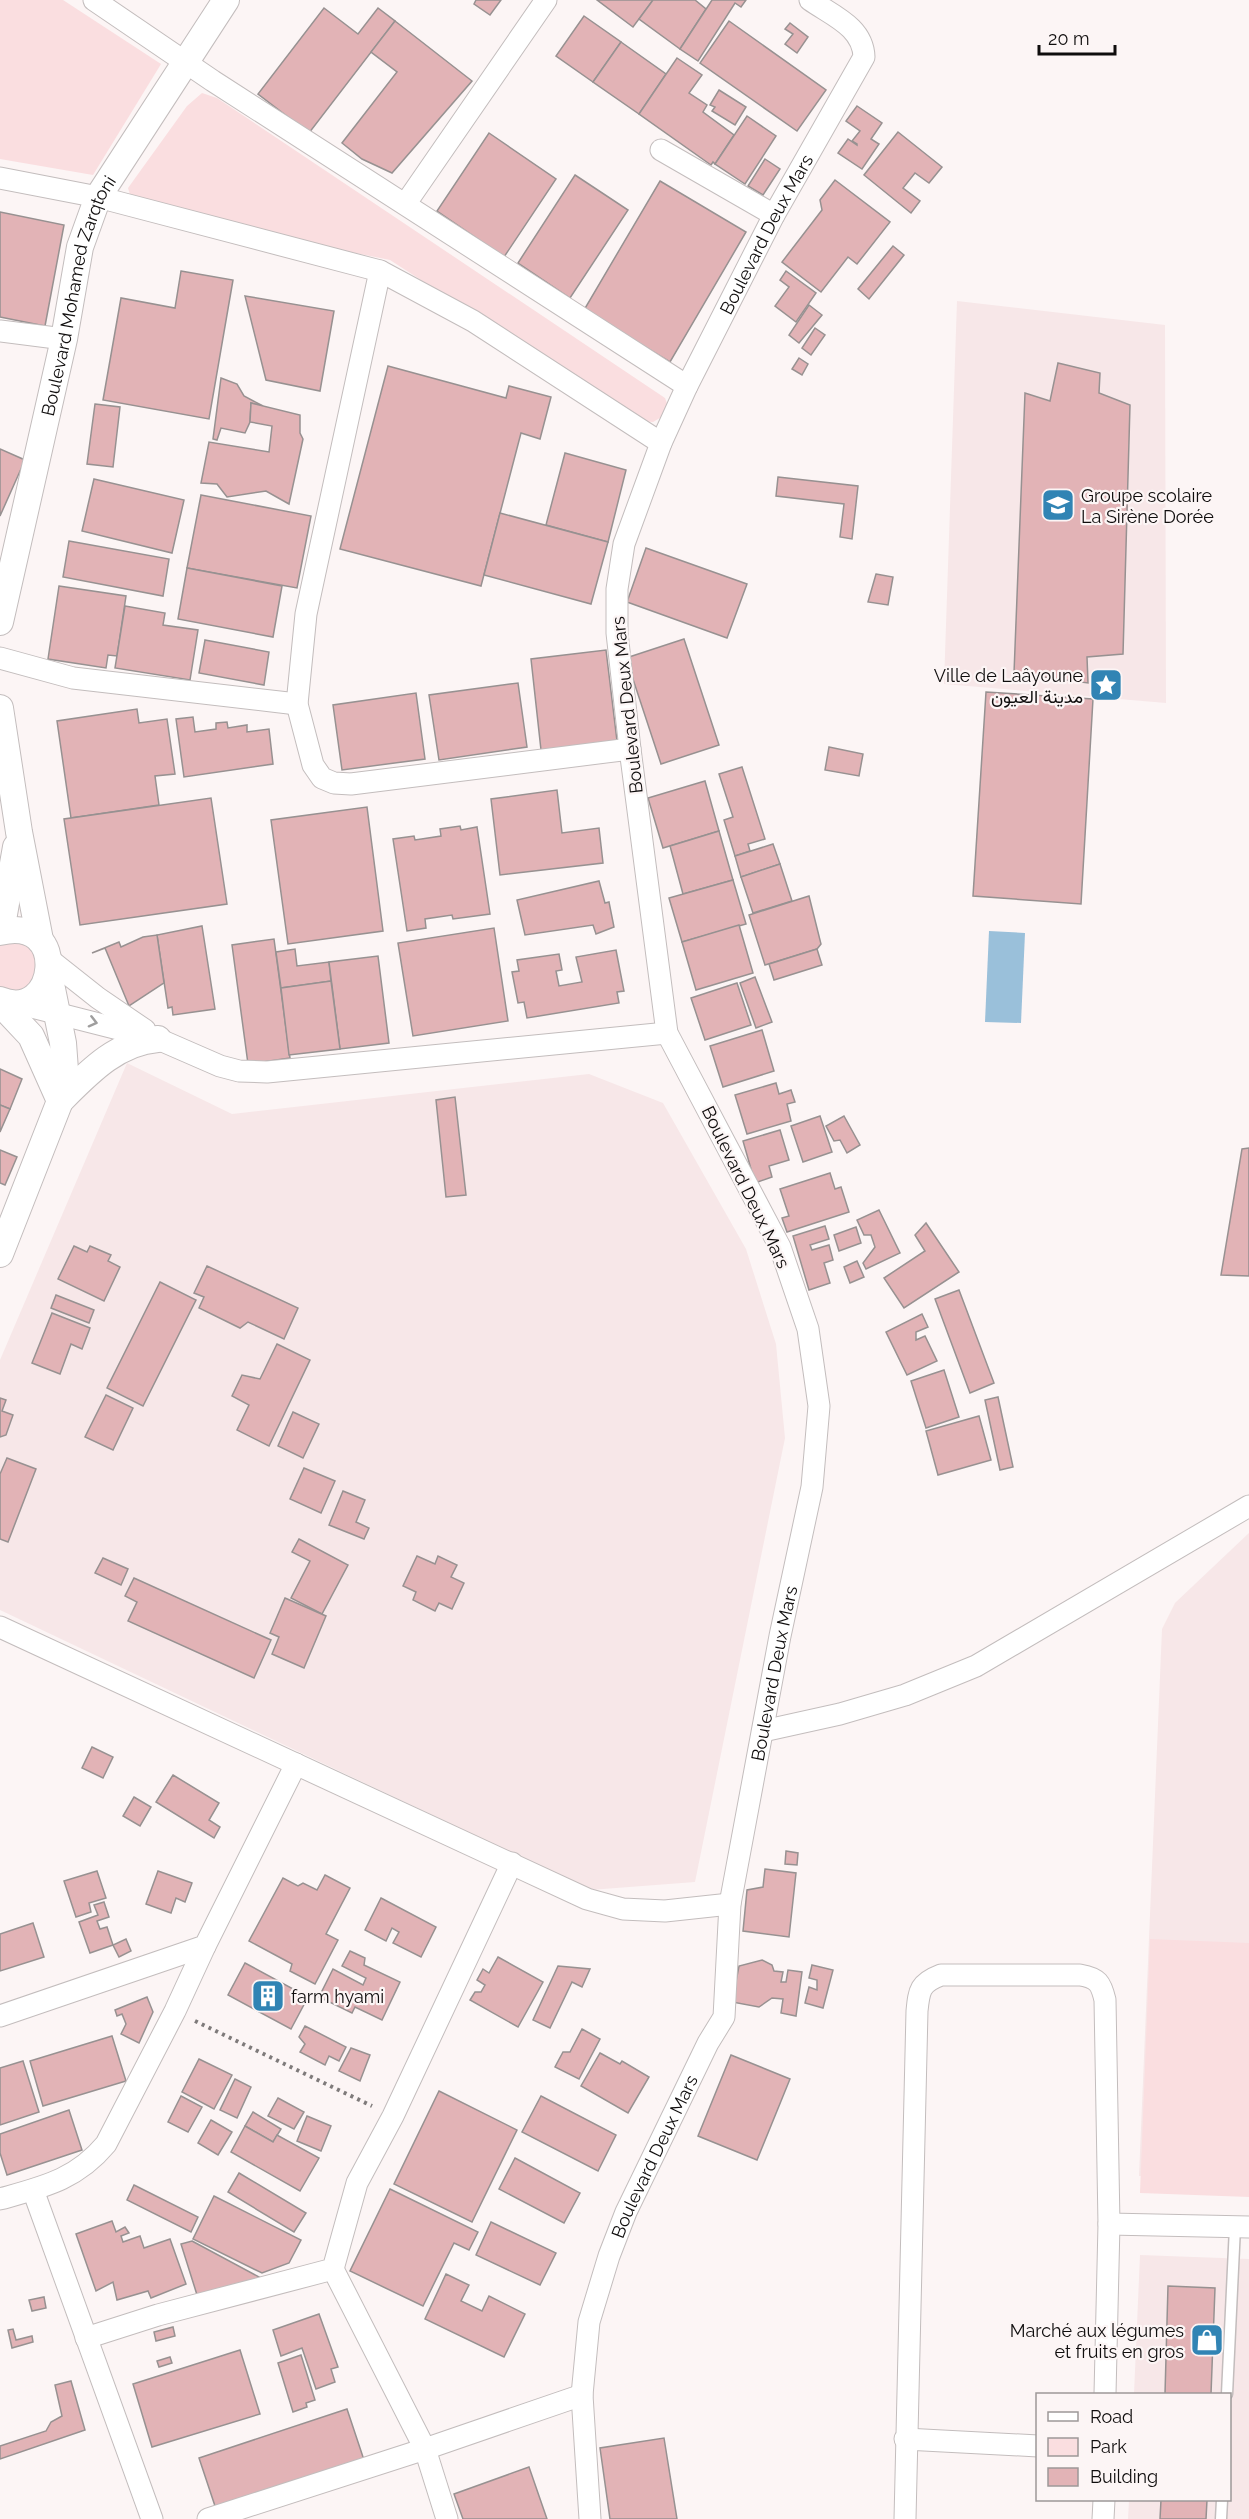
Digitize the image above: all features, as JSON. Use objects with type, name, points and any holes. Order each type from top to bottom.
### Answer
[{"type":"street","points":[[94,0],[185,62],[687,386]]},
{"type":"street","name":"Boulevard Mohamed Zarqtoni","points":[[0,622],[64,339],[80,247],[98,197],[226,0]]},
{"type":"street","points":[[406,203],[546,0]]},
{"type":"street","name":"Boulevard Deux Mars","points":[[590,2519],[582,2395],[590,2322],[609,2256],[626,2212],[708,2043],[724,2017],[730,1904],[780,1636],[812,1487],[819,1406],[808,1329],[780,1247],[667,1033],[630,749],[617,633],[617,589],[624,544],[661,443],[687,386],[774,215],[864,57],[863,46],[854,30],[810,0]]},
{"type":"street","points":[[661,150],[774,215]]},
{"type":"street","points":[[0,178],[98,197],[380,271],[473,321],[661,443]]},
{"type":"street","points":[[380,271],[306,614],[297,704],[313,765],[322,778],[334,783],[351,784],[630,749]]},
{"type":"street","points":[[0,331],[64,339]]},
{"type":"street","points":[[0,658],[73,678],[297,704]]},
{"type":"street","points":[[0,708],[19,832],[57,1013],[65,1070],[60,1101],[0,1254]]},
{"type":"street","points":[[19,832],[0,931],[21,930],[46,958],[98,998],[158,1039]]},
{"type":"street","points":[[5,1002],[34,997],[41,991],[46,958]]},
{"type":"street","points":[[5,1002],[158,1039],[220,1066],[239,1071],[267,1072],[667,1033]]},
{"type":"street","points":[[5,1002],[31,1036],[60,1101]]},
{"type":"street","points":[[60,1101],[89,1071],[130,1044],[158,1039]]},
{"type":"street","points":[[763,1731],[840,1714],[905,1695],[976,1666],[1249,1506]]},
{"type":"street","points":[[0,1627],[587,1899],[623,1909],[665,1911],[730,1904]]},
{"type":"street","points":[[0,2199],[33,2190],[72,2175],[92,2162],[106,2144],[175,2011],[296,1764]]},
{"type":"street","points":[[447,2519],[425,2449],[333,2269],[357,2183],[393,2116],[512,1863]]},
{"type":"street","points":[[0,2016],[205,1946]]},
{"type":"street","points":[[905,2519],[905,2439],[917,2012],[919,1994],[926,1980],[941,1975],[1080,1975],[1094,1977],[1102,1984],[1105,2000],[1109,2224],[1105,2393]]},
{"type":"street","points":[[33,2190],[152,2519]]},
{"type":"street","points":[[1109,2224],[1242,2227]]},
{"type":"street","points":[[86,2338],[158,2315],[333,2269]]},
{"type":"street","points":[[208,2519],[425,2449],[582,2395]]},
{"type":"street","points":[[905,2439],[1036,2446]]},
{"type":"street","points":[[1103,2519],[1104,2501]]},
{"type":"lane","points":[[1227,2393],[1242,2227]]},
{"type":"lane","points":[[1221,2501],[1221,2519]]},
{"type":"path","points":[[175,2011],[393,2116]]},
{"type":"shaded area","name":"Groupe scolaire La Sirène Dorée","points":[[957,301],[1165,325],[1166,703],[944,684]]},
{"type":"shaded area","points":[[127,1063],[232,1114],[589,1074],[663,1103],[746,1249],[776,1344],[785,1438],[695,1882],[590,1890],[0,1610],[0,1360]]},
{"type":"shaded area","points":[[1249,1533],[1249,2180],[1139,2176],[1162,1629],[1175,1603]]},
{"type":"shaded area","name":"Marché aux légumes et fruits en gros","points":[[1140,2255],[1249,2259],[1249,2519],[1128,2519],[1129,2501],[1231,2501],[1231,2393],[1134,2393]]},
{"type":"green space","points":[[0,0],[63,0],[161,64],[93,175],[0,159]]},
{"type":"green space","points":[[202,93],[217,98],[665,398],[670,412],[653,422],[639,421],[390,260],[148,211],[132,201],[128,188],[187,106]]},
{"type":"green space","points":[[10,938],[34,947],[40,972],[23,991],[0,988],[0,941]]},
{"type":"green space","points":[[1150,1939],[1249,1943],[1249,2197],[1140,2193]]},
{"type":"water","points":[[989,931],[1025,933],[1021,1023],[985,1022]]},
{"type":"building","points":[[476,0],[501,0],[490,15],[474,4]]},
{"type":"building","points":[[597,0],[653,0],[633,27]]},
{"type":"building","points":[[653,0],[695,0],[706,9],[680,49],[639,19]]},
{"type":"building","points":[[712,0],[746,0],[741,7],[735,3],[698,61],[680,49]]},
{"type":"building","points":[[324,8],[358,34],[378,8],[395,21],[309,133],[258,94]]},
{"type":"building","points":[[584,16],[621,42],[593,82],[556,56]]},
{"type":"building","points":[[395,21],[472,81],[392,173],[362,159],[342,143],[397,72],[371,52]]},
{"type":"building","points":[[729,21],[826,90],[797,131],[700,63]]},
{"type":"building","points":[[790,23],[808,37],[797,53],[785,44],[793,34],[785,29]]},
{"type":"building","points":[[621,42],[666,74],[639,114],[593,82]]},
{"type":"building","points":[[677,58],[702,75],[689,93],[707,105],[703,112],[734,135],[715,164],[713,162],[711,165],[639,114]]},
{"type":"building","points":[[719,90],[746,107],[735,125],[712,111],[715,107],[710,105]]},
{"type":"building","points":[[857,106],[882,123],[871,139],[879,144],[862,169],[838,153],[848,139],[857,145],[852,141],[860,131],[846,121]]},
{"type":"building","points":[[747,116],[776,136],[745,184],[715,164]]},
{"type":"building","points":[[898,132],[942,167],[929,183],[915,173],[903,188],[920,201],[911,213],[864,175]]},
{"type":"building","points":[[489,133],[556,179],[504,257],[437,211]]},
{"type":"building","points":[[765,159],[780,169],[763,195],[748,186]]},
{"type":"building","points":[[575,175],[628,210],[570,298],[518,263]]},
{"type":"building","points":[[835,180],[890,222],[857,264],[848,257],[821,292],[782,262],[822,210],[820,200]]},
{"type":"building","points":[[660,181],[746,232],[670,362],[584,310]]},
{"type":"building","points":[[0,212],[64,225],[45,326],[0,317]]},
{"type":"building","points":[[893,246],[904,255],[869,299],[858,289]]},
{"type":"building","points":[[181,271],[233,280],[209,419],[103,400],[121,298],[175,308]]},
{"type":"building","points":[[786,271],[816,293],[796,322],[775,306],[789,287],[780,280]]},
{"type":"building","points":[[245,296],[334,311],[320,391],[266,380]]},
{"type":"building","points":[[809,305],[822,315],[799,343],[789,335]]},
{"type":"building","points":[[815,328],[825,335],[811,355],[802,348]]},
{"type":"building","points":[[799,358],[808,364],[802,375],[792,369]]},
{"type":"building","points":[[1058,363],[1100,373],[1099,393],[1130,405],[1123,654],[1087,657],[1088,683],[1014,673],[1025,393],[1050,401]]},
{"type":"building","points":[[388,366],[506,398],[509,386],[551,397],[540,439],[521,433],[481,586],[340,549]]},
{"type":"building","points":[[221,378],[237,384],[244,396],[263,406],[251,403],[250,422],[245,433],[221,428],[217,440],[213,439]]},
{"type":"building","points":[[251,403],[300,415],[300,433],[303,439],[289,504],[266,491],[227,497],[217,484],[201,483],[209,442],[269,452],[272,426],[250,422]]},
{"type":"building","points":[[95,404],[120,407],[113,467],[87,464]]},
{"type":"building","points":[[0,449],[25,460],[0,516]]},
{"type":"building","points":[[565,453],[626,470],[608,542],[546,525]]},
{"type":"building","points":[[778,477],[858,486],[852,539],[840,537],[844,504],[776,496]]},
{"type":"building","points":[[94,479],[184,500],[172,553],[82,531]]},
{"type":"building","points":[[201,495],[311,516],[297,588],[187,568]]},
{"type":"building","points":[[500,513],[608,542],[591,604],[484,575]]},
{"type":"building","points":[[69,541],[169,559],[163,596],[63,577]]},
{"type":"building","points":[[646,548],[747,584],[727,638],[627,602]]},
{"type":"building","points":[[187,568],[282,586],[273,637],[178,619]]},
{"type":"building","points":[[876,574],[893,577],[888,605],[868,602]]},
{"type":"building","points":[[59,586],[126,596],[117,656],[108,655],[106,668],[48,659]]},
{"type":"building","points":[[125,606],[165,613],[163,625],[198,630],[190,680],[115,668]]},
{"type":"building","points":[[684,639],[719,745],[661,764],[626,658]]},
{"type":"building","points":[[205,640],[269,652],[264,685],[199,673]]},
{"type":"building","points":[[606,650],[617,741],[541,750],[531,659]]},
{"type":"building","points":[[518,683],[527,747],[439,760],[429,695]]},
{"type":"building","points":[[986,692],[1093,699],[1081,904],[973,896]]},
{"type":"building","points":[[416,693],[425,759],[342,770],[333,705]]},
{"type":"building","points":[[137,709],[139,723],[167,719],[175,774],[155,776],[159,805],[71,818],[57,721]]},
{"type":"building","points":[[193,717],[195,732],[216,729],[216,723],[227,722],[228,728],[247,725],[247,732],[269,729],[273,764],[184,777],[176,719]]},
{"type":"building","points":[[829,747],[863,754],[859,776],[825,770]]},
{"type":"building","points":[[742,767],[765,839],[748,844],[750,851],[735,856],[724,820],[733,817],[719,774]]},
{"type":"building","points":[[705,781],[719,831],[663,848],[648,798]]},
{"type":"building","points":[[557,790],[562,833],[599,828],[603,863],[500,875],[491,799]]},
{"type":"building","points":[[211,798],[227,904],[80,925],[64,819]]},
{"type":"building","points":[[367,807],[383,931],[288,944],[271,820]]},
{"type":"building","points":[[460,826],[461,830],[477,827],[490,914],[453,919],[452,915],[425,919],[426,928],[407,931],[393,839],[414,836],[415,840],[441,836],[440,829]]},
{"type":"building","points":[[719,831],[733,880],[683,894],[670,846]]},
{"type":"building","points":[[773,844],[780,864],[741,877],[735,856]]},
{"type":"building","points":[[780,864],[792,901],[753,913],[741,877]]},
{"type":"building","points":[[733,880],[746,924],[682,942],[669,898]]},
{"type":"building","points":[[599,881],[605,903],[609,902],[614,927],[596,934],[593,925],[525,935],[517,900]]},
{"type":"building","points":[[809,896],[821,944],[817,949],[765,965],[749,915]]},
{"type":"building","points":[[739,925],[753,973],[696,990],[682,942]]},
{"type":"building","points":[[202,926],[215,1009],[173,1015],[172,1007],[168,1008],[157,935]]},
{"type":"building","points":[[494,928],[508,1021],[413,1036],[398,943]]},
{"type":"building","points":[[157,935],[164,983],[129,1006],[105,948],[92,953],[119,942],[121,947],[143,937]]},
{"type":"building","points":[[274,939],[290,1058],[248,1064],[232,945]]},
{"type":"building","points":[[295,949],[297,966],[329,962],[331,981],[281,988],[276,952]]},
{"type":"building","points":[[817,949],[822,965],[774,980],[769,964]]},
{"type":"building","points":[[616,950],[624,991],[617,992],[619,1003],[527,1018],[524,1002],[518,1003],[512,972],[519,971],[517,960],[559,954],[562,970],[556,971],[559,986],[582,982],[576,957]]},
{"type":"building","points":[[378,956],[389,1043],[340,1049],[329,962]]},
{"type":"building","points":[[755,977],[772,1022],[756,1028],[740,983]]},
{"type":"building","points":[[331,981],[340,1049],[289,1055],[281,988]]},
{"type":"building","points":[[737,983],[751,1025],[705,1040],[691,998]]},
{"type":"building","points":[[762,1030],[774,1071],[723,1087],[710,1046]]},
{"type":"building","points":[[0,1069],[22,1079],[10,1109],[0,1105]]},
{"type":"building","points":[[776,1083],[779,1094],[791,1090],[795,1102],[787,1104],[791,1121],[747,1134],[735,1095]]},
{"type":"building","points":[[455,1097],[466,1195],[446,1197],[436,1100]]},
{"type":"building","points":[[0,1105],[10,1109],[0,1132]]},
{"type":"building","points":[[820,1116],[832,1152],[803,1162],[791,1126]]},
{"type":"building","points":[[844,1116],[860,1145],[847,1153],[840,1140],[834,1141],[826,1126]]},
{"type":"building","points":[[780,1130],[789,1160],[769,1166],[772,1177],[755,1183],[743,1141]]},
{"type":"building","points":[[1249,1148],[1249,1276],[1221,1275],[1242,1149]]},
{"type":"building","points":[[0,1150],[17,1157],[5,1185],[0,1183]]},
{"type":"building","points":[[830,1173],[835,1189],[841,1187],[849,1212],[787,1232],[782,1218],[789,1216],[780,1189]]},
{"type":"building","points":[[879,1210],[900,1253],[866,1269],[863,1263],[875,1247],[871,1235],[864,1235],[857,1220]]},
{"type":"building","points":[[926,1223],[959,1272],[904,1308],[884,1278],[925,1251],[915,1235]]},
{"type":"building","points":[[825,1226],[829,1239],[810,1245],[812,1250],[829,1245],[833,1260],[824,1263],[830,1283],[809,1290],[793,1236]]},
{"type":"building","points":[[856,1227],[861,1243],[839,1251],[834,1235]]},
{"type":"building","points":[[74,1246],[87,1252],[90,1246],[111,1255],[108,1261],[120,1267],[104,1301],[58,1279]]},
{"type":"building","points":[[857,1261],[864,1277],[850,1283],[844,1267]]},
{"type":"building","points":[[207,1266],[298,1308],[284,1339],[248,1322],[240,1328],[199,1308],[204,1297],[194,1293]]},
{"type":"building","points":[[160,1282],[196,1300],[143,1406],[107,1388]]},
{"type":"building","points":[[959,1290],[994,1383],[970,1393],[935,1299]]},
{"type":"building","points":[[56,1295],[94,1310],[89,1323],[51,1308]]},
{"type":"building","points":[[52,1313],[90,1328],[82,1349],[71,1344],[60,1374],[32,1363]]},
{"type":"building","points":[[922,1314],[928,1327],[916,1332],[916,1340],[925,1336],[937,1361],[907,1375],[886,1332]]},
{"type":"building","points":[[277,1344],[310,1360],[269,1446],[237,1430],[249,1405],[232,1396],[242,1375],[260,1379]]},
{"type":"building","points":[[944,1370],[959,1417],[926,1428],[911,1381]]},
{"type":"building","points":[[106,1395],[133,1408],[113,1450],[85,1437]]},
{"type":"building","points":[[998,1397],[1013,1467],[1000,1470],[985,1400]]},
{"type":"building","points":[[0,1398],[6,1400],[2,1411],[13,1415],[6,1435],[0,1437]]},
{"type":"building","points":[[293,1412],[319,1424],[303,1458],[278,1446]]},
{"type":"building","points":[[979,1416],[991,1460],[938,1475],[926,1431]]},
{"type":"building","points":[[7,1458],[36,1469],[8,1542],[0,1539],[0,1474]]},
{"type":"building","points":[[304,1468],[335,1481],[321,1513],[290,1499]]},
{"type":"building","points":[[343,1491],[365,1500],[356,1522],[369,1528],[364,1539],[329,1525]]},
{"type":"building","points":[[299,1539],[348,1565],[322,1614],[291,1598],[310,1561],[292,1552]]},
{"type":"building","points":[[417,1556],[435,1564],[438,1556],[457,1565],[451,1577],[464,1583],[452,1609],[439,1603],[435,1611],[413,1600],[416,1592],[403,1586]]},
{"type":"building","points":[[103,1558],[128,1569],[121,1585],[95,1573]]},
{"type":"building","points":[[134,1578],[271,1640],[254,1678],[128,1621],[137,1602],[125,1596]]},
{"type":"building","points":[[285,1598],[326,1616],[304,1668],[272,1654],[279,1637],[270,1633]]},
{"type":"building","points":[[92,1747],[113,1757],[103,1778],[82,1768]]},
{"type":"building","points":[[173,1775],[219,1803],[209,1820],[220,1827],[214,1838],[156,1802]]},
{"type":"building","points":[[134,1797],[151,1807],[140,1826],[123,1816]]},
{"type":"building","points":[[786,1851],[798,1853],[797,1865],[785,1864]]},
{"type":"building","points":[[765,1869],[796,1873],[789,1937],[743,1931],[747,1890],[763,1887]]},
{"type":"building","points":[[97,1871],[106,1898],[89,1903],[91,1912],[76,1917],[64,1881]]},
{"type":"building","points":[[158,1871],[192,1883],[185,1902],[176,1898],[171,1913],[146,1904]]},
{"type":"building","points":[[325,1875],[350,1888],[326,1934],[338,1940],[315,1984],[290,1971],[292,1964],[249,1941],[283,1878],[298,1886],[303,1883],[317,1890]]},
{"type":"building","points":[[381,1898],[436,1927],[421,1957],[393,1943],[399,1932],[392,1928],[386,1941],[365,1930]]},
{"type":"building","points":[[104,1902],[109,1917],[97,1921],[100,1929],[107,1927],[113,1945],[90,1953],[79,1922],[98,1915],[94,1905]]},
{"type":"building","points":[[33,1923],[44,1957],[0,1971],[0,1934]]},
{"type":"building","points":[[126,1939],[131,1951],[119,1957],[113,1945]]},
{"type":"building","points":[[350,1951],[365,1958],[364,1965],[400,1982],[382,2020],[355,2007],[352,2013],[319,1997],[333,1969],[363,1985],[366,1978],[342,1966]]},
{"type":"building","points":[[498,1957],[543,1982],[518,2027],[470,2000],[475,1992],[481,1992],[485,1985],[477,1980],[483,1969],[489,1973]]},
{"type":"building","points":[[762,1960],[772,1965],[774,1971],[783,1972],[781,1982],[786,1982],[788,1970],[802,1972],[796,2016],[781,2013],[783,1999],[772,1998],[759,2007],[732,2002],[739,1966]]},
{"type":"building","name":"farm hyami","points":[[245,1963],[308,1997],[291,2029],[228,1995]]},
{"type":"building","points":[[812,1965],[833,1970],[823,2008],[805,2003],[809,1987],[817,1990],[817,1980],[809,1978]]},
{"type":"building","points":[[558,1966],[590,1969],[582,1987],[572,1982],[550,2028],[533,2020]]},
{"type":"building","points":[[147,1997],[153,2012],[139,2043],[121,2034],[126,2024],[122,2014],[117,2016],[115,2010]]},
{"type":"building","points":[[305,2026],[346,2047],[339,2061],[329,2056],[325,2065],[300,2052],[305,2044],[299,2037]]},
{"type":"building","points":[[582,2029],[600,2039],[579,2079],[555,2067],[563,2052],[570,2052]]},
{"type":"building","points":[[112,2036],[126,2081],[43,2106],[30,2061]]},
{"type":"building","points":[[351,2048],[370,2055],[360,2081],[339,2071]]},
{"type":"building","points":[[600,2053],[620,2064],[622,2061],[649,2077],[628,2113],[581,2086]]},
{"type":"building","points":[[731,2055],[790,2079],[757,2160],[698,2136]]},
{"type":"building","points":[[199,2059],[232,2075],[214,2109],[182,2092]]},
{"type":"building","points":[[23,2061],[39,2112],[0,2125],[0,2068]]},
{"type":"building","points":[[235,2079],[251,2087],[237,2118],[220,2110]]},
{"type":"building","points":[[439,2091],[517,2130],[472,2222],[394,2184]]},
{"type":"building","points":[[181,2096],[202,2107],[188,2132],[168,2122]]},
{"type":"building","points":[[541,2096],[616,2135],[598,2171],[522,2132]]},
{"type":"building","points":[[278,2098],[304,2112],[294,2129],[268,2116]]},
{"type":"building","points":[[69,2110],[82,2150],[7,2175],[0,2153],[0,2134]]},
{"type":"building","points":[[253,2112],[281,2129],[273,2142],[245,2126]]},
{"type":"building","points":[[307,2116],[331,2126],[321,2151],[297,2141]]},
{"type":"building","points":[[211,2120],[232,2132],[218,2155],[198,2143]]},
{"type":"building","points":[[245,2126],[273,2142],[277,2135],[319,2158],[300,2191],[231,2152]]},
{"type":"building","points":[[515,2158],[580,2193],[564,2223],[499,2189]]},
{"type":"building","points":[[239,2173],[306,2213],[294,2232],[228,2192]]},
{"type":"building","points":[[134,2185],[198,2217],[191,2232],[127,2200]]},
{"type":"building","points":[[390,2189],[478,2232],[469,2250],[454,2243],[423,2306],[350,2271]]},
{"type":"building","points":[[214,2196],[301,2240],[289,2263],[262,2273],[193,2239]]},
{"type":"building","points":[[112,2221],[116,2232],[125,2227],[129,2233],[121,2236],[123,2242],[140,2236],[144,2248],[170,2239],[186,2284],[151,2298],[148,2291],[117,2300],[113,2282],[96,2291],[76,2234]]},
{"type":"building","points":[[491,2222],[556,2253],[540,2285],[476,2255]]},
{"type":"building","points":[[192,2241],[261,2278],[198,2298],[181,2244]]},
{"type":"building","points":[[446,2274],[469,2285],[461,2301],[482,2311],[489,2296],[525,2314],[504,2357],[425,2319]]},
{"type":"building","points":[[1168,2286],[1215,2288],[1211,2393],[1165,2393]]},
{"type":"building","points":[[44,2297],[46,2308],[32,2311],[29,2300]]},
{"type":"building","points":[[319,2314],[338,2367],[331,2369],[335,2382],[316,2389],[302,2348],[281,2356],[273,2330]]},
{"type":"building","points":[[173,2327],[175,2336],[156,2341],[154,2332]]},
{"type":"building","points":[[13,2329],[16,2340],[32,2336],[33,2342],[12,2348],[8,2330]]},
{"type":"building","points":[[240,2350],[260,2414],[152,2447],[133,2384]]},
{"type":"building","points":[[301,2355],[315,2400],[306,2403],[307,2407],[293,2412],[278,2363]]},
{"type":"building","points":[[170,2357],[172,2363],[159,2367],[157,2361]]},
{"type":"building","points":[[71,2381],[85,2430],[0,2459],[0,2446],[46,2431],[51,2422],[62,2416],[55,2385]]},
{"type":"building","points":[[347,2409],[365,2463],[217,2512],[199,2458]]},
{"type":"building","points":[[664,2438],[677,2519],[610,2519],[600,2448]]},
{"type":"building","points":[[529,2467],[547,2519],[463,2519],[454,2494]]},
{"type":"building","points":[[1161,2501],[1207,2501],[1206,2519],[1160,2519]]},
{"type":"place","name":"Groupe scolaire La Sirène Dorée","points":[[1058,505]]},
{"type":"place","name":"Ville de Laâyoune مدينة العيون","points":[[1106,685]]},
{"type":"place","name":"farm hyami","points":[[268,1996]]},
{"type":"place","name":"Marché aux légumes et fruits en gros","points":[[1207,2340]]}]
